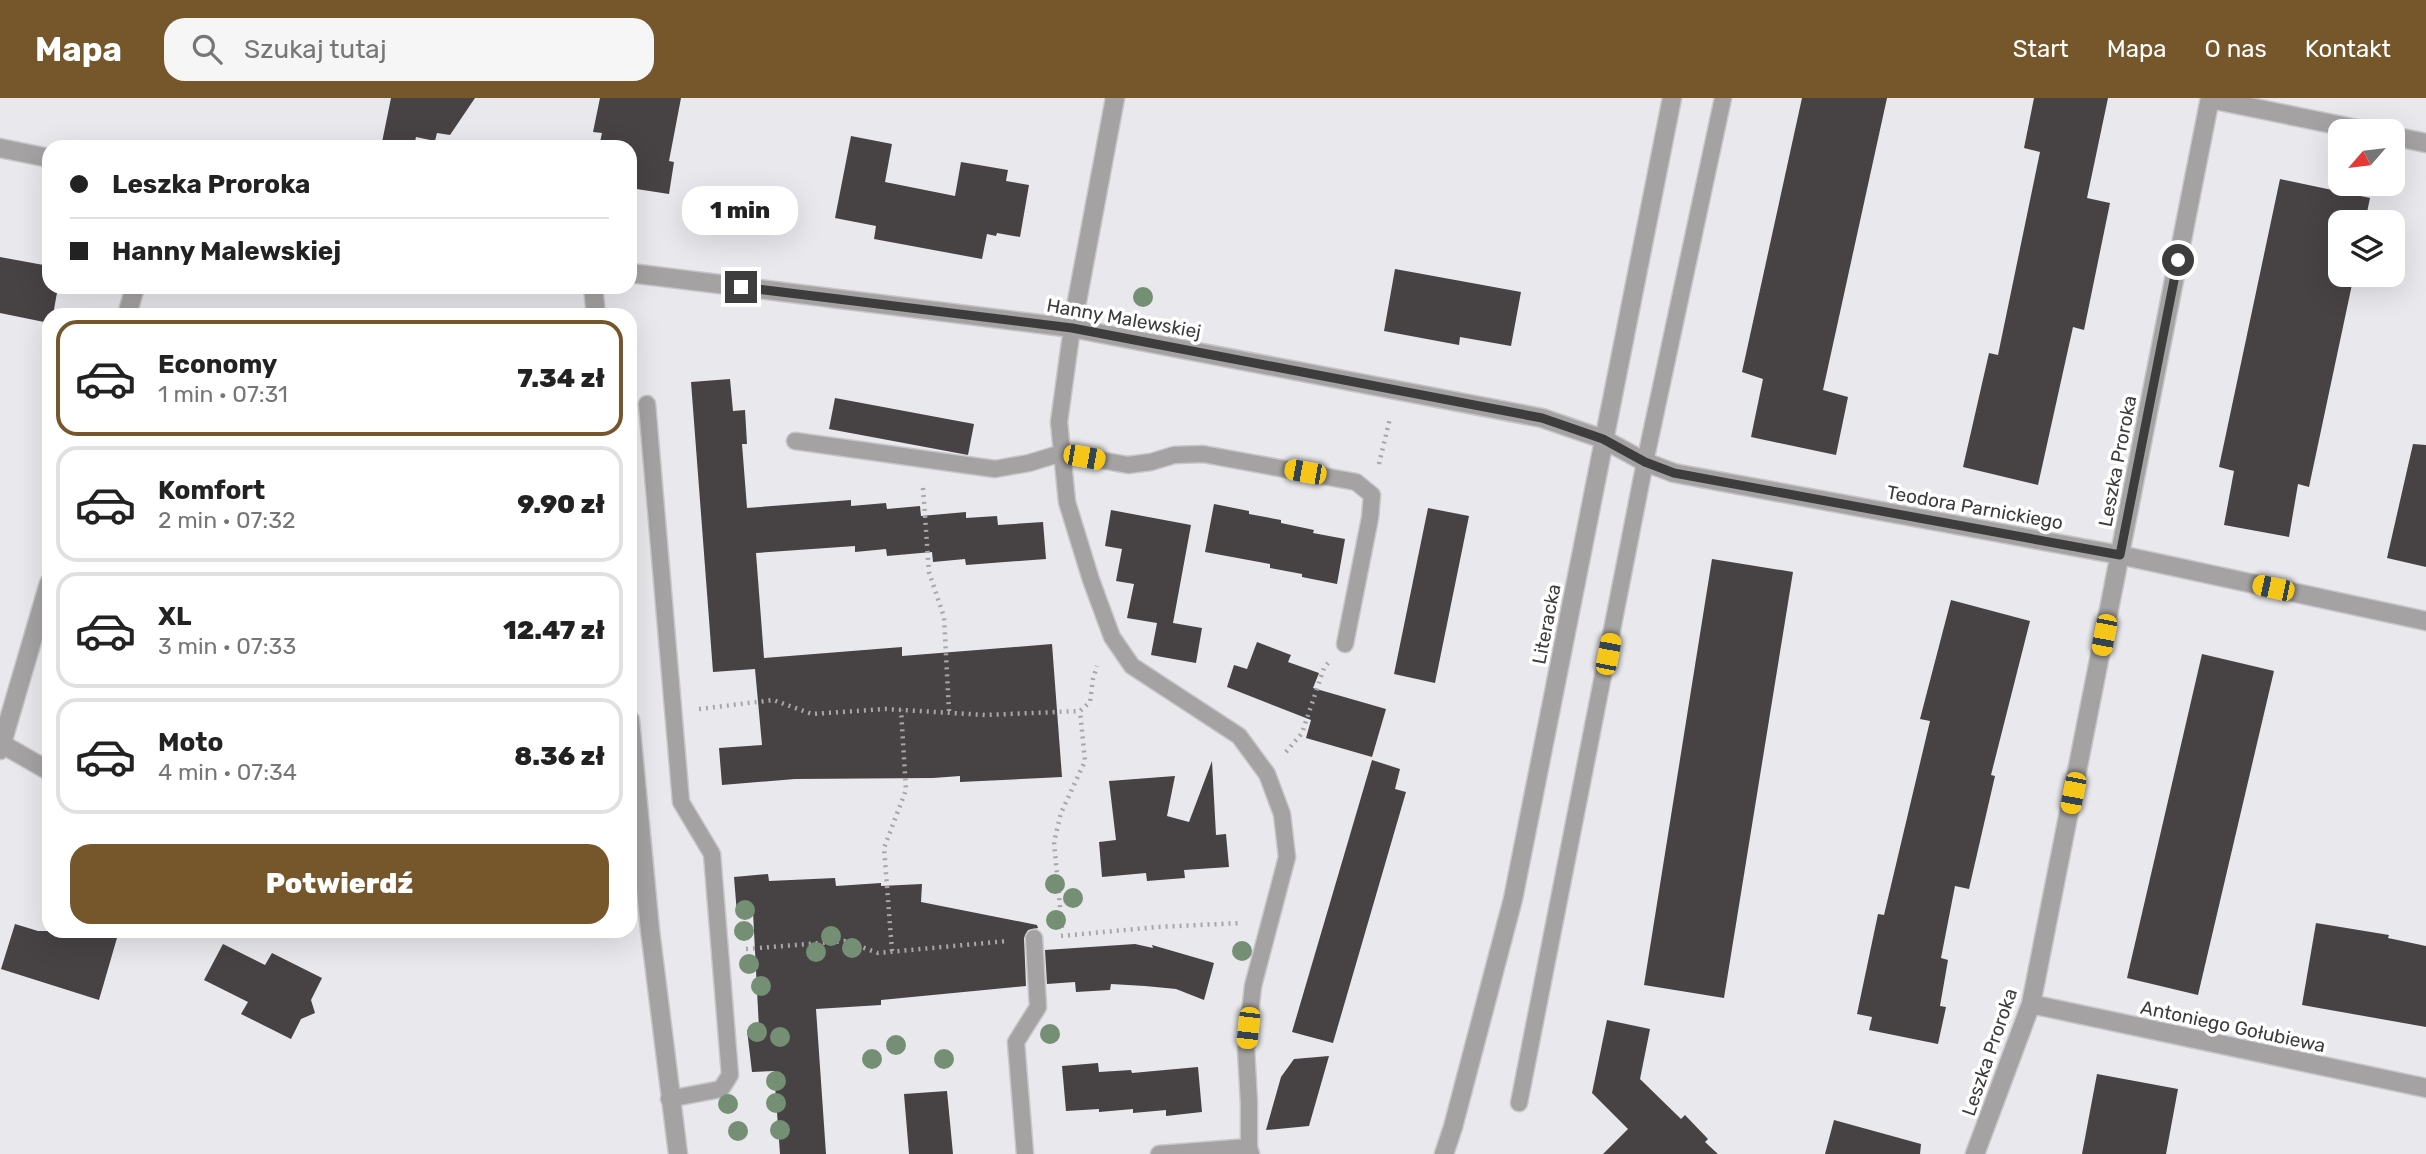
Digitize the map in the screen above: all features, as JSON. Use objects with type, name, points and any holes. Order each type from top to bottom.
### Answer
[{"type":"street","points":[[1072,328],[1115,98]]},
{"type":"street","name":"Literacka","points":[[1444,1154],[1513,899],[1672,98]]},
{"type":"street","points":[[2210,99],[2328,123]]},
{"type":"street","name":"Leszka Proroka","points":[[1975,1154],[2031,1004],[2210,99]]},
{"type":"street","points":[[2405,139],[2426,143]]},
{"type":"street","points":[[0,148],[42,157]]},
{"type":"street","name":"Hanny Malewskiej","points":[[637,274],[1072,328],[1542,418],[1603,439]]},
{"type":"street","name":"Teodora Parnickiego","points":[[1603,439],[1645,462],[1674,473],[2120,555],[2426,621]]},
{"type":"street","points":[[42,607],[1,747],[42,768]]},
{"type":"street","points":[[637,797],[649,930],[678,1154]]},
{"type":"street","name":"Antoniego Gołubiewa","points":[[2031,1004],[2426,1088]]},
{"type":"lane","points":[[1519,1103],[1645,462],[1723,98]]},
{"type":"lane","points":[[1072,328],[1059,422],[1067,502],[1112,637],[1132,666],[1239,736],[1266,774],[1282,814],[1287,857],[1253,986],[1246,1049],[1250,1151],[1159,1154]]},
{"type":"lane","points":[[648,404],[681,802],[712,854],[730,1075],[721,1089],[669,1099]]},
{"type":"lane","points":[[795,441],[995,469],[1062,453],[1128,465],[1174,455],[1203,454],[1356,482],[1372,495],[1370,518],[1345,644]]},
{"type":"lane","points":[[1025,1154],[1016,1042],[1038,1007],[1034,938]]},
{"type":"path","points":[[1372,495],[1396,390]]},
{"type":"path","points":[[921,459],[929,572],[944,617],[949,711]]},
{"type":"path","points":[[673,712],[773,700],[812,714],[901,709],[986,715],[1080,711],[1090,702],[1101,655],[1112,637]]},
{"type":"path","points":[[1266,774],[1302,733],[1324,668],[1345,644]]},
{"type":"path","points":[[892,951],[884,848],[905,790],[901,709]]},
{"type":"path","points":[[1063,936],[1054,842],[1061,813],[1086,761],[1080,711]]},
{"type":"path","points":[[720,951],[845,941],[878,953],[1157,927],[1239,923],[1268,927]]},
{"type":"building","points":[[391,98],[475,98],[450,135],[437,133],[435,140],[416,137],[415,140],[382,140]]},
{"type":"building","points":[[600,98],[681,98],[669,161],[674,162],[669,194],[637,189],[637,140],[600,140],[602,133],[593,132]]},
{"type":"building","points":[[1802,98],[1887,98],[1823,390],[1848,397],[1836,455],[1751,437],[1763,379],[1742,372]]},
{"type":"building","points":[[2034,98],[2108,98],[2087,198],[2110,203],[2084,330],[2073,327],[2038,485],[1963,467],[1989,353],[1998,355],[2040,152],[2024,148]]},
{"type":"building","points":[[851,136],[892,144],[885,182],[955,196],[961,162],[1008,170],[1006,181],[1029,185],[1020,237],[987,234],[982,259],[874,239],[876,226],[835,218]]},
{"type":"building","points":[[2280,179],[2328,189],[2328,196],[2370,198],[2368,210],[2328,210],[2328,287],[2351,287],[2309,487],[2298,484],[2289,537],[2224,525],[2234,471],[2219,467]]},
{"type":"building","points":[[0,257],[42,265],[42,294],[57,294],[54,308],[42,308],[42,322],[0,313]]},
{"type":"building","points":[[1395,269],[1521,292],[1511,346],[1460,337],[1459,345],[1384,331]]},
{"type":"building","points":[[730,379],[733,411],[745,410],[747,444],[742,444],[747,508],[851,500],[851,506],[886,503],[887,509],[920,506],[921,516],[966,512],[966,518],[997,516],[998,525],[1043,522],[1046,559],[966,565],[965,559],[933,562],[932,552],[887,556],[886,549],[855,552],[855,546],[756,553],[764,658],[902,647],[902,656],[1052,644],[1062,777],[960,782],[960,776],[795,779],[722,785],[719,748],[762,745],[755,669],[713,672],[691,382]]},
{"type":"building","points":[[835,398],[974,424],[968,455],[829,429]]},
{"type":"building","points":[[2413,444],[2426,445],[2426,567],[2387,558]]},
{"type":"building","points":[[1214,504],[1281,520],[1281,523],[1314,530],[1313,533],[1345,539],[1337,584],[1270,568],[1270,564],[1205,552]]},
{"type":"building","points":[[1428,508],[1469,516],[1435,683],[1394,674]]},
{"type":"building","points":[[1111,510],[1191,525],[1173,623],[1202,628],[1196,663],[1151,655],[1157,623],[1127,618],[1134,584],[1116,581],[1122,549],[1105,546]]},
{"type":"building","points":[[1712,559],[1793,572],[1724,998],[1644,985]]},
{"type":"building","points":[[1951,600],[2030,621],[1991,775],[1995,776],[1969,889],[1955,886],[1941,958],[1948,960],[1940,1006],[1946,1007],[1938,1044],[1869,1030],[1872,1017],[1857,1014],[1878,914],[1884,915],[1930,721],[1920,719]]},
{"type":"building","points":[[1257,642],[1291,655],[1288,662],[1319,673],[1313,688],[1386,709],[1372,757],[1306,738],[1311,720],[1227,687],[1234,665],[1247,669]]},
{"type":"building","points":[[2202,654],[2274,671],[2198,995],[2127,978]]},
{"type":"building","points":[[1372,760],[1400,769],[1395,789],[1406,792],[1333,1043],[1292,1032]]},
{"type":"building","points":[[1212,761],[1216,835],[1226,834],[1229,867],[1184,870],[1185,878],[1147,881],[1146,873],[1102,877],[1099,842],[1116,840],[1109,781],[1175,776],[1167,816],[1189,822]]},
{"type":"building","points":[[768,874],[769,881],[835,878],[836,886],[922,884],[921,902],[1037,925],[1038,928],[1028,930],[1024,938],[1026,986],[881,1000],[881,1005],[816,1009],[826,1154],[780,1154],[774,1071],[752,1072],[747,1030],[759,1029],[753,912],[737,914],[734,877]]},
{"type":"building","points":[[2316,923],[2389,935],[2388,938],[2426,946],[2426,1027],[2302,1005]]},
{"type":"building","points":[[15,924],[42,931],[42,938],[117,938],[99,1000],[1,969]]},
{"type":"building","points":[[223,944],[265,965],[272,953],[322,978],[311,1000],[315,1013],[301,1019],[291,1039],[241,1014],[248,1002],[204,980]]},
{"type":"building","points":[[1135,944],[1153,948],[1152,945],[1214,963],[1204,1000],[1176,989],[1111,984],[1110,990],[1076,992],[1075,982],[1047,984],[1045,950]]},
{"type":"building","points":[[1607,1020],[1650,1029],[1640,1079],[1681,1119],[1685,1115],[1708,1139],[1705,1142],[1718,1154],[1603,1154],[1628,1129],[1592,1093]]},
{"type":"building","points":[[1329,1056],[1309,1126],[1266,1130],[1281,1077],[1294,1059]]},
{"type":"building","points":[[1098,1063],[1099,1072],[1131,1070],[1132,1073],[1198,1067],[1202,1112],[1166,1116],[1166,1110],[1133,1113],[1133,1109],[1066,1111],[1062,1066]]},
{"type":"building","points":[[2097,1074],[2178,1089],[2166,1154],[2082,1154]]},
{"type":"building","points":[[947,1091],[953,1154],[909,1154],[904,1094]]},
{"type":"building","points":[[1834,1120],[1921,1144],[1920,1154],[1825,1154]]},
{"type":"route","points":[[741,287],[1072,328],[1542,418],[1603,439],[1645,462],[1674,473],[2120,555],[2178,260]]}]
